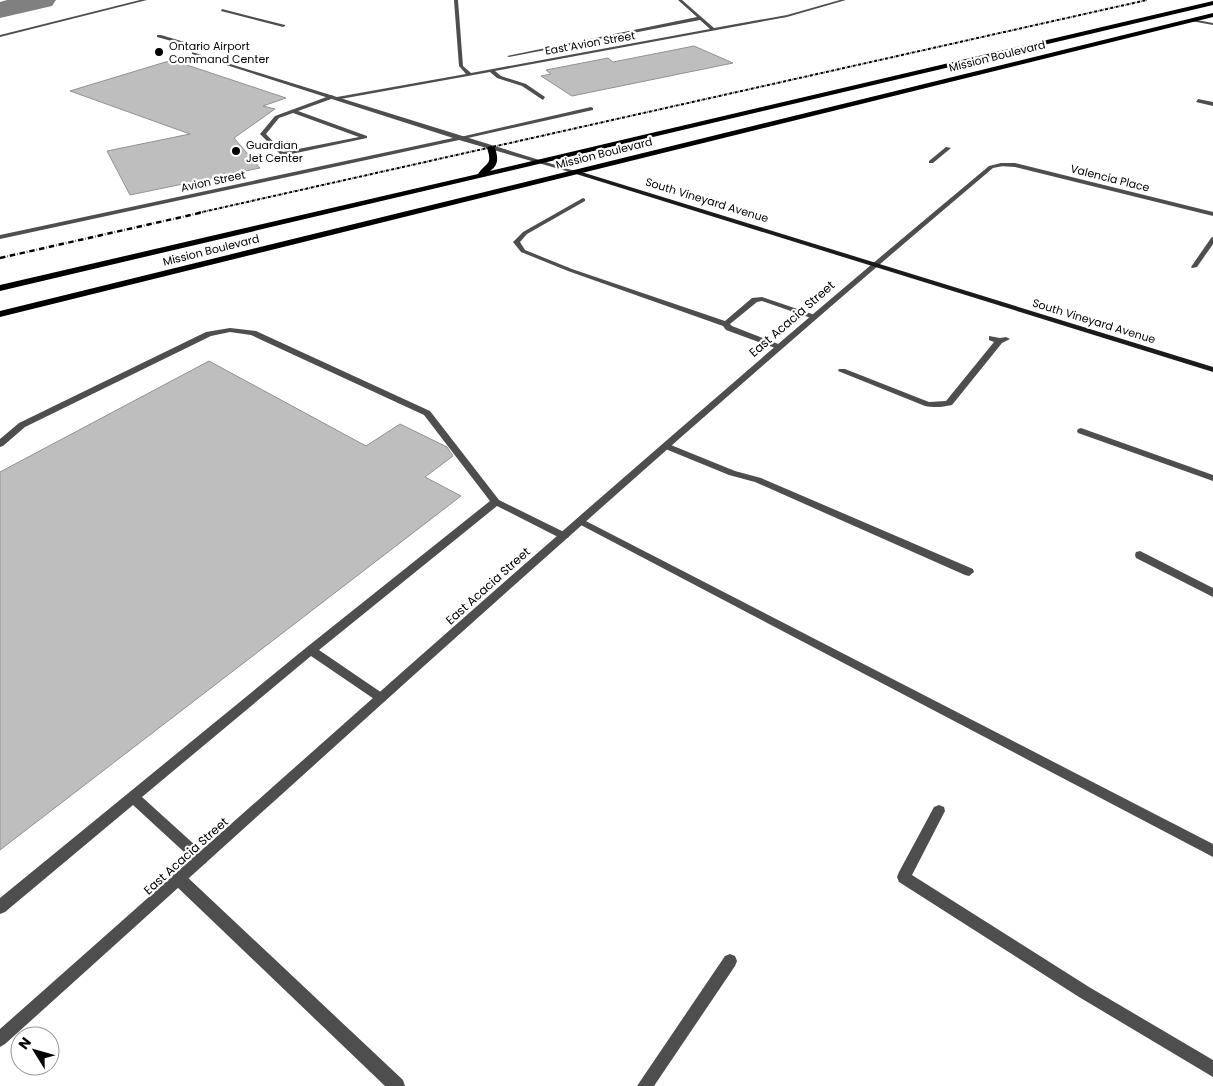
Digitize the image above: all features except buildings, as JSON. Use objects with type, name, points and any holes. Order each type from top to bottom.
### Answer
[{"type":"main road","name":"Mission Boulevard","points":[[0,288],[1213,2]]},
{"type":"main road","name":"Mission Boulevard","points":[[0,314],[1213,15]]},
{"type":"main road","points":[[472,177],[491,168],[494,157],[491,148]]},
{"type":"main road","name":"South Vineyard Avenue","points":[[575,172],[1213,370]]},
{"type":"street","points":[[0,36],[144,0]]},
{"type":"street","points":[[456,0],[461,66],[470,75]]},
{"type":"street","points":[[680,0],[714,30]]},
{"type":"street","name":"East Avion Street","points":[[293,111],[365,137],[282,154],[263,134],[277,118],[293,111],[335,98],[788,16],[844,0]]},
{"type":"street","points":[[222,10],[283,26]]},
{"type":"street","points":[[509,56],[700,18]]},
{"type":"street","points":[[1192,20],[1213,24]]},
{"type":"street","name":"South Vineyard Avenue","points":[[158,36],[206,50],[194,53],[491,148],[575,172]]},
{"type":"street","points":[[491,71],[499,77],[524,85],[543,98]]},
{"type":"street","points":[[1198,100],[1213,104]]},
{"type":"street","name":"Avion Street","points":[[0,237],[591,109]]},
{"type":"street","points":[[931,162],[948,148]]},
{"type":"street","name":"Valencia Place","points":[[1001,165],[1015,165],[1213,214]]},
{"type":"street","name":"East Acacia Street","points":[[0,1039],[580,520],[778,347],[990,166],[1001,165]]},
{"type":"street","points":[[583,200],[525,233],[516,242],[523,251],[570,270],[726,324],[729,328],[778,347]]},
{"type":"street","points":[[1194,267],[1213,239]]},
{"type":"street","points":[[726,324],[755,300],[762,299],[814,316]]},
{"type":"street","points":[[0,444],[22,425],[209,334],[230,330],[253,333],[427,413],[496,502],[564,536]]},
{"type":"street","points":[[842,371],[928,404],[939,405],[949,403],[999,339]]},
{"type":"street","points":[[1081,431],[1213,478]]},
{"type":"street","points":[[666,446],[732,473],[758,480],[968,572]]},
{"type":"street","points":[[0,907],[312,650],[496,502]]},
{"type":"street","points":[[580,520],[1213,851]]},
{"type":"street","points":[[1140,555],[1213,593]]},
{"type":"street","points":[[312,650],[381,698]]},
{"type":"street","points":[[133,797],[201,859]]},
{"type":"street","points":[[939,811],[904,878],[1084,992],[1213,1068]]},
{"type":"street","points":[[179,879],[397,1086]]},
{"type":"street","points":[[645,1086],[730,960]]},
{"type":"taxiway","points":[[0,10],[42,0]]},
{"type":"railway","points":[[198,213],[1147,0]]},
{"type":"railway","points":[[0,258],[204,212]]},
{"type":"place","name":"Ontario Airport Command Center","points":[[159,52]]},
{"type":"place","name":"Guardian Jet Center","points":[[236,151]]}]
